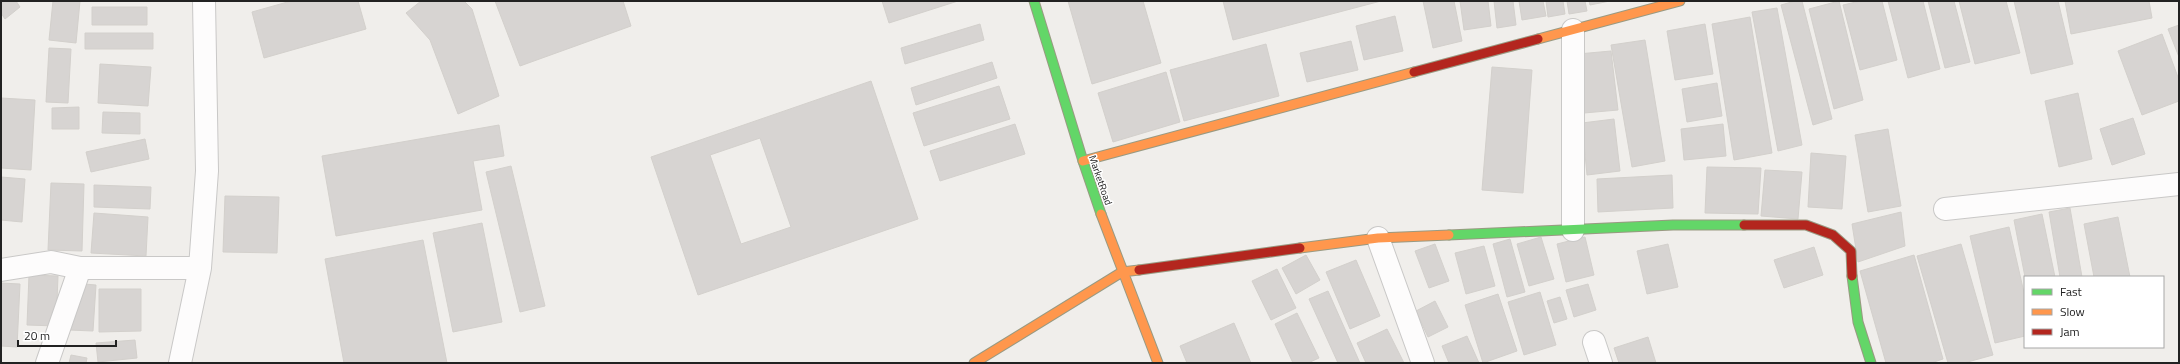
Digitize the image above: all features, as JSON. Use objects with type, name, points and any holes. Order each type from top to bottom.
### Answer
[{"type":"street","points":[[180,363],[200,268],[207,171],[204,1]]},
{"type":"street","name":"MarketRoad","points":[[1034,1],[1083,161],[1122,272],[1158,363]]},
{"type":"street","points":[[1083,161],[1680,1]]},
{"type":"street","points":[[1573,30],[1573,230]]},
{"type":"street","points":[[1945,209],[2179,184]]},
{"type":"street","points":[[974,363],[1122,272],[1378,238],[1673,225],[1806,225],[1833,235],[1851,251],[1850,277],[1863,342],[1871,363]]},
{"type":"street","points":[[1378,238],[1423,363]]},
{"type":"street","points":[[1,270],[51,262],[80,268],[200,268]]},
{"type":"street","points":[[47,363],[80,268]]},
{"type":"street","points":[[1594,342],[1601,363]]},
{"type":"building","points":[[1,1],[16,1],[20,7],[5,19],[1,13]]},
{"type":"building","points":[[53,1],[80,1],[76,43],[49,40]]},
{"type":"building","points":[[291,1],[358,1],[366,29],[264,58],[252,12]]},
{"type":"building","points":[[421,1],[464,1],[472,9],[499,96],[458,114],[430,40],[406,13]]},
{"type":"building","points":[[495,1],[623,1],[631,26],[520,66]]},
{"type":"building","points":[[882,1],[958,1],[889,23]]},
{"type":"building","points":[[1068,1],[1143,1],[1161,63],[1092,84]]},
{"type":"building","points":[[1223,1],[1381,1],[1233,40]]},
{"type":"building","points":[[1423,1],[1454,1],[1462,41],[1433,48]]},
{"type":"building","points":[[1460,1],[1488,1],[1491,26],[1464,30]]},
{"type":"building","points":[[1494,1],[1513,1],[1516,25],[1497,28]]},
{"type":"building","points":[[1519,1],[1543,1],[1546,16],[1522,20]]},
{"type":"building","points":[[1546,1],[1563,1],[1565,14],[1548,17]]},
{"type":"building","points":[[1567,1],[1585,1],[1587,11],[1569,14]]},
{"type":"building","points":[[1589,1],[1610,1],[1590,5]]},
{"type":"building","points":[[1795,1],[1802,1],[1832,119],[1813,125],[1781,5]]},
{"type":"building","points":[[1839,1],[1863,100],[1834,109],[1809,9]]},
{"type":"building","points":[[1860,1],[1882,1],[1897,60],[1860,70],[1843,5]]},
{"type":"building","points":[[1888,1],[1923,1],[1940,69],[1908,78]]},
{"type":"building","points":[[1928,1],[1954,1],[1970,62],[1945,68]]},
{"type":"building","points":[[1959,1],[2006,1],[2020,53],[1975,64]]},
{"type":"building","points":[[2014,1],[2058,1],[2073,64],[2031,74]]},
{"type":"building","points":[[2065,1],[2149,1],[2152,18],[2071,34]]},
{"type":"building","points":[[92,7],[147,7],[147,25],[92,25]]},
{"type":"building","points":[[1777,8],[1802,145],[1778,151],[1752,12]]},
{"type":"building","points":[[1395,16],[1403,51],[1364,60],[1356,26]]},
{"type":"building","points":[[1750,17],[1772,153],[1734,160],[1712,24]]},
{"type":"building","points":[[980,24],[984,40],[905,64],[901,48]]},
{"type":"building","points":[[1705,24],[1713,74],[1675,80],[1667,31]]},
{"type":"building","points":[[2179,25],[2179,57],[2168,29]]},
{"type":"building","points":[[85,33],[153,33],[153,49],[85,49]]},
{"type":"building","points":[[2162,34],[2179,80],[2179,101],[2142,115],[2118,51]]},
{"type":"building","points":[[1645,40],[1665,161],[1632,167],[1611,45]]},
{"type":"building","points":[[1351,41],[1358,70],[1307,82],[1300,53]]},
{"type":"building","points":[[1266,44],[1279,96],[1184,121],[1170,70]]},
{"type":"building","points":[[49,48],[71,49],[68,103],[46,102]]},
{"type":"building","points":[[1611,51],[1618,110],[1584,113],[1578,54]]},
{"type":"building","points":[[992,62],[997,78],[916,105],[911,88]]},
{"type":"building","points":[[100,64],[151,67],[148,106],[98,103]]},
{"type":"building","points":[[1492,67],[1532,70],[1523,193],[1482,190]]},
{"type":"building","points":[[1166,72],[1180,122],[1113,142],[1098,93]]},
{"type":"building","points":[[871,81],[918,219],[698,295],[651,157]],"holes":[[[760,138],[791,227],[741,244],[710,155]]]},
{"type":"building","points":[[1717,83],[1722,116],[1687,122],[1682,89]]},
{"type":"building","points":[[999,86],[1010,119],[924,146],[913,113]]},
{"type":"building","points":[[2078,93],[2092,159],[2059,167],[2045,101]]},
{"type":"building","points":[[1,98],[35,100],[31,170],[1,168]]},
{"type":"building","points":[[79,107],[79,129],[52,129],[52,108]]},
{"type":"building","points":[[103,112],[140,113],[140,134],[102,133]]},
{"type":"building","points":[[2133,118],[2145,154],[2112,165],[2100,129]]},
{"type":"building","points":[[1614,119],[1620,171],[1587,175],[1582,123]]},
{"type":"building","points":[[1015,124],[1025,154],[940,181],[930,151]]},
{"type":"building","points":[[1723,124],[1726,156],[1684,160],[1681,129]]},
{"type":"building","points":[[499,125],[504,156],[473,161],[482,210],[336,236],[322,156]]},
{"type":"building","points":[[1888,129],[1901,206],[1868,212],[1855,135]]},
{"type":"building","points":[[145,139],[149,159],[91,172],[86,152]]},
{"type":"building","points":[[1811,153],[1846,156],[1842,209],[1808,207]]},
{"type":"building","points":[[511,166],[545,306],[520,312],[486,172]]},
{"type":"building","points":[[1707,167],[1761,168],[1758,214],[1705,213]]},
{"type":"building","points":[[1765,170],[1802,172],[1798,219],[1761,216]]},
{"type":"building","points":[[1672,175],[1673,208],[1598,212],[1597,179]]},
{"type":"building","points":[[1,177],[25,179],[22,222],[1,220]]},
{"type":"building","points":[[51,183],[84,184],[82,251],[48,250]]},
{"type":"building","points":[[94,185],[151,187],[150,209],[94,207]]},
{"type":"building","points":[[225,196],[279,197],[277,253],[223,252]]},
{"type":"building","points":[[2070,208],[2082,276],[2060,276],[2049,212]]},
{"type":"building","points":[[1901,212],[1905,246],[1858,262],[1852,224]]},
{"type":"building","points":[[94,213],[148,217],[146,256],[91,253]]},
{"type":"building","points":[[2042,214],[2055,276],[2025,276],[2014,220]]},
{"type":"building","points":[[2118,217],[2130,276],[2094,276],[2084,224]]},
{"type":"building","points":[[482,223],[502,322],[453,332],[433,233]]},
{"type":"building","points":[[2009,227],[2024,293],[2024,336],[1995,343],[1970,236]]},
{"type":"building","points":[[1541,237],[1554,279],[1529,286],[1517,244]]},
{"type":"building","points":[[1585,237],[1594,275],[1566,282],[1557,244]]},
{"type":"building","points":[[1510,239],[1525,292],[1507,297],[1493,244]]},
{"type":"building","points":[[423,240],[447,363],[344,363],[325,259]]},
{"type":"building","points":[[1435,244],[1449,281],[1429,288],[1415,251]]},
{"type":"building","points":[[1668,244],[1678,287],[1647,294],[1637,251]]},
{"type":"building","points":[[1961,244],[1993,355],[1964,363],[1948,363],[1917,256]]},
{"type":"building","points":[[1484,246],[1495,286],[1466,294],[1455,253]]},
{"type":"building","points":[[1814,247],[1823,275],[1784,288],[1774,260]]},
{"type":"building","points":[[1306,255],[1320,280],[1296,294],[1282,268]]},
{"type":"building","points":[[1914,255],[1943,359],[1931,363],[1886,363],[1860,271]]},
{"type":"building","points":[[1356,260],[1380,316],[1350,329],[1326,272]]},
{"type":"building","points":[[1277,269],[1296,308],[1271,320],[1252,281]]},
{"type":"building","points":[[29,275],[58,276],[56,326],[27,325]]},
{"type":"building","points":[[1,283],[20,284],[17,347],[1,346]]},
{"type":"building","points":[[72,283],[96,285],[93,331],[69,330]]},
{"type":"building","points":[[1588,284],[1596,310],[1574,317],[1566,290]]},
{"type":"building","points":[[99,289],[141,289],[141,331],[99,332]]},
{"type":"building","points":[[1328,291],[1360,363],[1338,363],[1309,299]]},
{"type":"building","points":[[1540,292],[1556,345],[1524,355],[1508,302]]},
{"type":"building","points":[[1498,294],[1517,351],[1483,363],[1465,305]]},
{"type":"building","points":[[1560,297],[1567,319],[1554,323],[1547,301]]},
{"type":"building","points":[[1435,301],[1448,327],[1428,337],[1416,311]]},
{"type":"building","points":[[1297,313],[1319,358],[1308,363],[1293,363],[1275,324]]},
{"type":"building","points":[[1234,323],[1251,363],[1187,363],[1180,346]]},
{"type":"building","points":[[1387,329],[1404,363],[1366,363],[1357,343]]},
{"type":"building","points":[[1467,336],[1479,363],[1449,363],[1442,346]]},
{"type":"building","points":[[1648,337],[1656,363],[1619,363],[1614,348]]},
{"type":"building","points":[[135,340],[137,358],[98,362],[96,343]]},
{"type":"building","points":[[71,355],[87,358],[86,363],[69,363]]},
{"type":"traffic: fast","points":[[1034,1],[1083,161],[1101,214]]},
{"type":"traffic: fast","points":[[1449,235],[1673,225],[1744,225]]},
{"type":"traffic: fast","points":[[1852,276],[1858,322],[1871,363]]},
{"type":"traffic: slow","points":[[1538,39],[1680,1]]},
{"type":"traffic: slow","points":[[1083,161],[1414,72]]},
{"type":"traffic: slow","points":[[1101,214],[1158,363]]},
{"type":"traffic: slow","points":[[1300,248],[1378,238],[1449,235]]},
{"type":"traffic: slow","points":[[974,363],[1122,272],[1139,270]]},
{"type":"traffic: jam","points":[[1414,72],[1538,39]]},
{"type":"traffic: jam","points":[[1744,225],[1806,225],[1833,235],[1851,251],[1852,276]]},
{"type":"traffic: jam","points":[[1139,270],[1300,248]]}]
